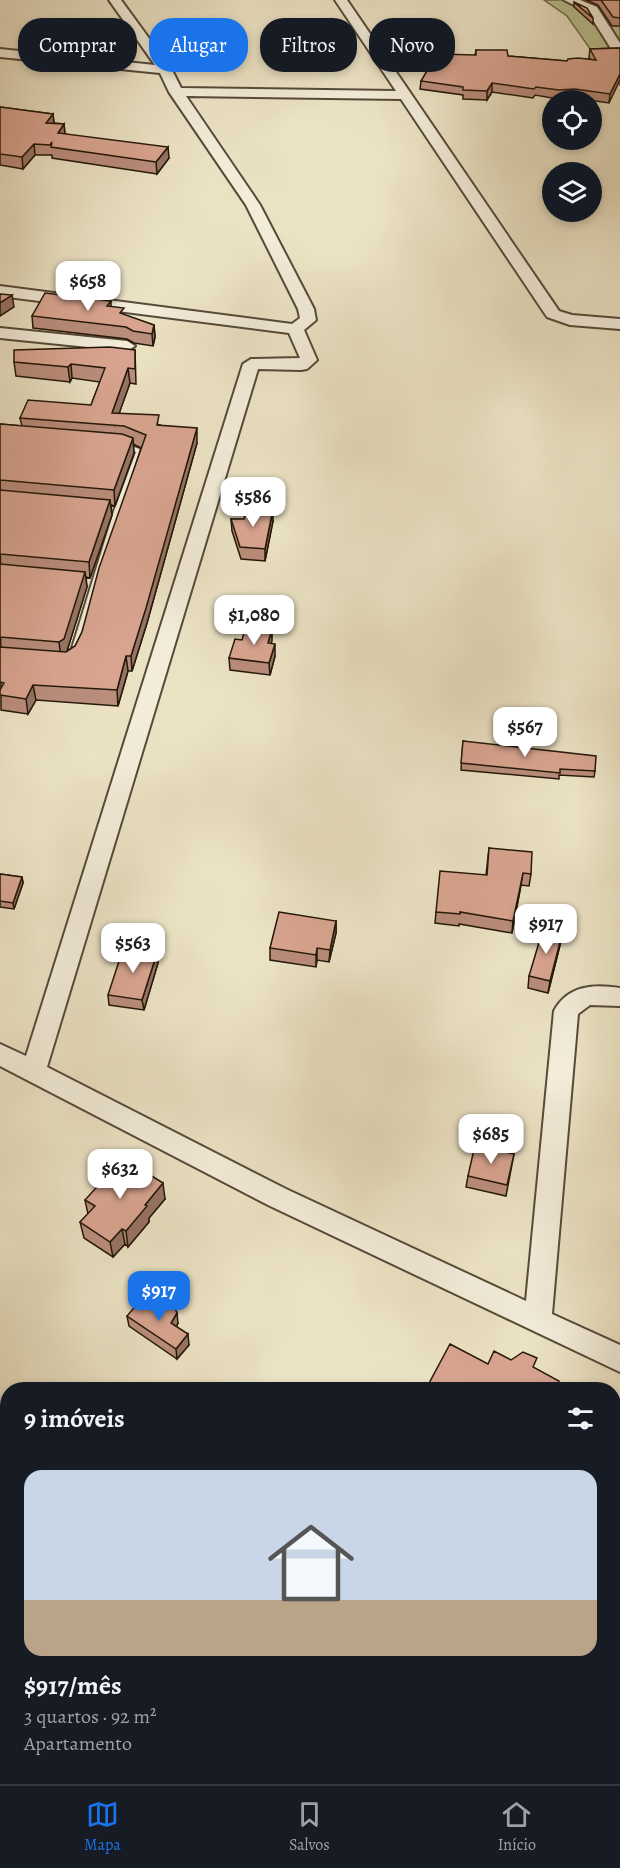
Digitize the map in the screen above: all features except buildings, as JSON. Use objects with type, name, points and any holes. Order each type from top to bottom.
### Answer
[{"type":"street","points":[[115,0],[149,48]]},
{"type":"street","points":[[341,0],[553,314],[570,320],[620,324]]},
{"type":"street","points":[[570,0],[594,10],[598,21],[620,52]]},
{"type":"street","points":[[0,53],[149,68]]},
{"type":"street","points":[[0,291],[295,329],[308,320],[306,309],[252,205],[176,92],[166,72]]},
{"type":"street","points":[[176,92],[405,95]]},
{"type":"street","points":[[33,1072],[251,364],[301,365],[309,360],[295,329]]},
{"type":"street","points":[[0,333],[127,346]]},
{"type":"street","points":[[538,1321],[566,1011],[575,1000],[590,995],[620,997]]},
{"type":"street","points":[[0,1054],[277,1197],[620,1359]]},
{"type":"lane","points":[[72,658],[118,511],[141,451],[135,447],[114,444]]},
{"type":"lane","points":[[107,510],[118,511]]},
{"type":"lane","points":[[83,581],[95,583]]},
{"type":"green space","points":[[544,0],[620,0],[620,85],[605,70],[567,16]]}]
